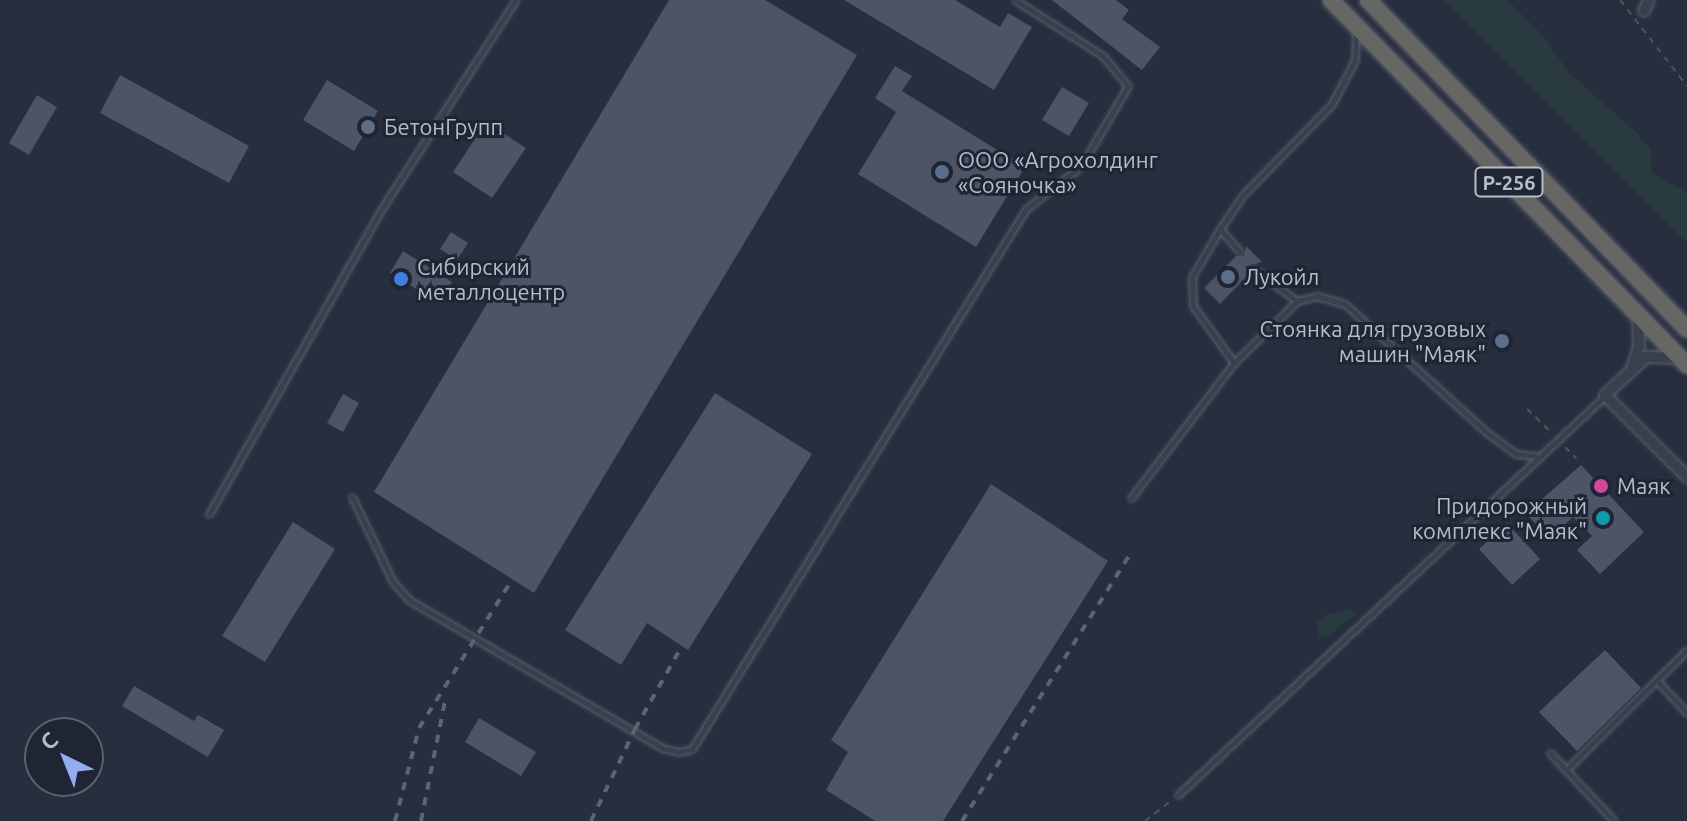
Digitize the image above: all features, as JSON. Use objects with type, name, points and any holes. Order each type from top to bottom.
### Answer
[{"type":"highway","name":"Р-256","points":[[1331,0],[1684,361]]},
{"type":"highway","name":"Р-256","points":[[1368,0],[1687,329]]},
{"type":"street","points":[[1644,11],[1649,0]]},
{"type":"street","points":[[1633,365],[1639,346],[1637,314]]},
{"type":"street","points":[[1684,361],[1658,355],[1633,365],[1605,395],[1687,477]]},
{"type":"lane","points":[[209,514],[379,213],[516,0]]},
{"type":"lane","points":[[352,497],[393,582],[409,600],[662,748],[679,752],[692,749],[1026,209],[1081,166],[1128,86],[1124,75],[1103,56],[1015,0]]},
{"type":"lane","points":[[1234,363],[1193,306],[1192,277],[1242,196],[1340,92],[1355,60],[1357,27]]},
{"type":"lane","points":[[1220,229],[1240,252]]},
{"type":"lane","points":[[1254,269],[1297,301]]},
{"type":"lane","points":[[1131,498],[1234,363],[1297,301],[1317,296],[1345,304],[1486,432],[1516,454],[1537,456]]},
{"type":"lane","points":[[1178,795],[1605,395]]},
{"type":"lane","points":[[1566,770],[1659,683],[1687,650]]},
{"type":"lane","points":[[1659,683],[1687,713]]},
{"type":"lane","points":[[1550,753],[1614,821]]},
{"type":"path","points":[[1620,0],[1687,86]]},
{"type":"path","points":[[1145,821],[1178,795]]},
{"type":"shaded area","points":[[1444,0],[1507,0],[1545,38],[1569,73],[1637,133],[1651,151],[1651,172],[1687,193],[1687,243]]},
{"type":"shaded area","points":[[1350,609],[1356,615],[1326,637],[1319,637],[1317,623],[1325,615]]},
{"type":"building","points":[[669,0],[765,0],[857,55],[534,593],[374,492]]},
{"type":"building","points":[[844,0],[955,0],[1000,27],[1008,13],[1032,27],[994,90]]},
{"type":"building","points":[[1052,0],[1116,0],[1129,10],[1122,19],[1160,47],[1142,70]]},
{"type":"building","points":[[895,66],[912,76],[902,91],[1025,167],[976,247],[858,174],[896,112],[875,98]]},
{"type":"building","points":[[120,75],[249,146],[229,183],[100,113]]},
{"type":"building","points":[[327,80],[378,111],[354,151],[303,120]]},
{"type":"building","points":[[1062,87],[1089,103],[1069,136],[1042,120]]},
{"type":"building","points":[[37,95],[57,107],[29,155],[9,143]]},
{"type":"building","points":[[486,122],[526,148],[492,198],[453,172]]},
{"type":"building","points":[[451,232],[468,243],[457,260],[440,249]]},
{"type":"building","points":[[1246,246],[1262,262],[1250,265],[1250,273],[1220,304],[1204,288],[1236,256],[1244,256]]},
{"type":"building","points":[[403,251],[452,282],[439,303],[390,273]]},
{"type":"building","points":[[715,393],[812,454],[688,650],[647,623],[621,665],[565,630]]},
{"type":"building","points":[[343,394],[359,403],[343,432],[327,423]]},
{"type":"building","name":"Придорожный комплекс \"Маяк\"","points":[[1581,465],[1644,532],[1600,574],[1577,550],[1592,536],[1573,517],[1549,539],[1526,513]]},
{"type":"building","points":[[991,484],[1108,561],[943,821],[875,821],[826,790],[848,752],[831,740]]},
{"type":"building","points":[[293,522],[335,549],[265,662],[222,636]]},
{"type":"building","points":[[1507,523],[1540,559],[1512,585],[1479,549]]},
{"type":"building","points":[[1605,650],[1641,688],[1577,751],[1539,712]]},
{"type":"building","points":[[134,686],[194,721],[198,715],[224,730],[208,757],[122,706]]},
{"type":"building","points":[[479,718],[536,752],[521,776],[465,742]]},
{"type":"railway","points":[[962,821],[1128,557]]},
{"type":"railway","points":[[395,821],[419,728],[512,580]]},
{"type":"railway","points":[[591,821],[635,729],[682,646]]},
{"type":"railway","points":[[421,821],[446,696]]},
{"type":"place","name":"БетонГрупп","points":[[368,127]]},
{"type":"place","name":"ООО «Агрохолдинг «Сояночка»","points":[[942,172]]},
{"type":"place","name":"Лукойл","points":[[1228,277]]},
{"type":"place","name":"Сибирский металлоцентр","points":[[401,279]]},
{"type":"place","name":"Стоянка для грузовых машин \"Маяк\"","points":[[1502,341]]},
{"type":"place","name":"Маяк","points":[[1601,486]]},
{"type":"place","name":"Придорожный комплекс \"Маяк\"","points":[[1603,518]]}]
